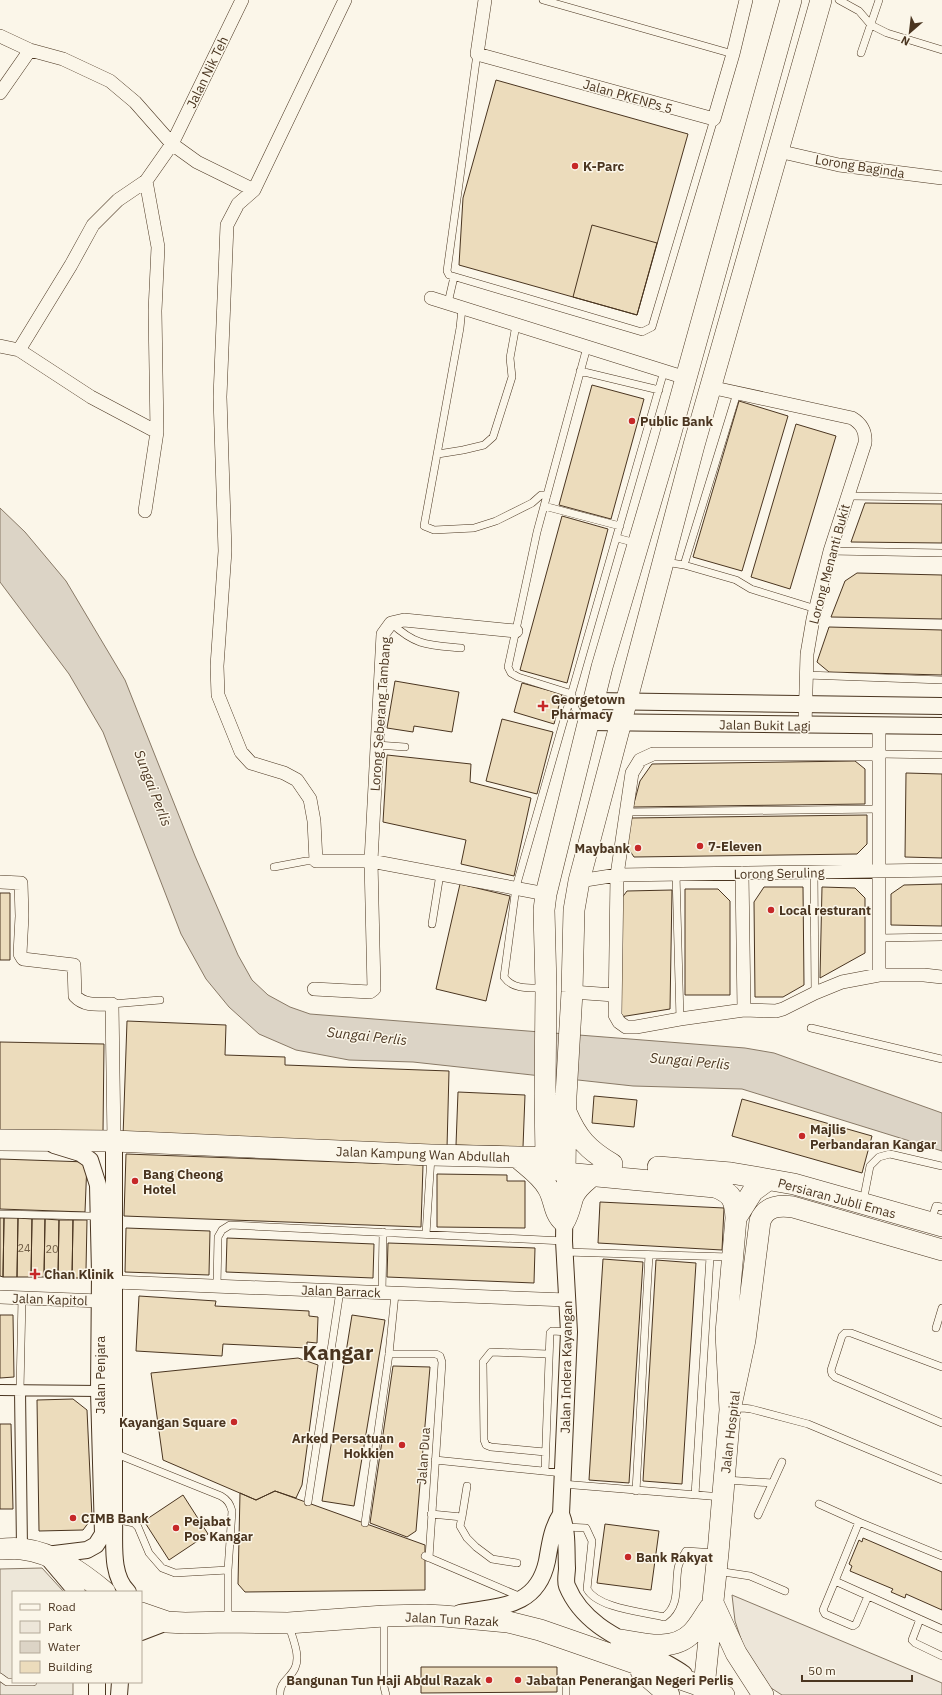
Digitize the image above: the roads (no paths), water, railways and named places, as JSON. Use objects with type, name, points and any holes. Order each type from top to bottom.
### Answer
[{"type":"main road","points":[[558,1163],[545,1094],[547,1020],[544,910],[546,894],[602,667],[747,163],[790,0]]},
{"type":"main road","points":[[558,1163],[566,1103],[572,992],[574,910],[579,880],[710,387],[821,0]]},
{"type":"main road","points":[[566,1103],[572,1127],[582,1142],[596,1155],[612,1164]]},
{"type":"main road","name":"Jalan Kampung Wan Abdullah","points":[[0,1140],[114,1141],[432,1155],[517,1157],[558,1163],[612,1164],[725,1172]]},
{"type":"main road","points":[[517,1157],[544,1182],[553,1197],[564,1238]]},
{"type":"main road","points":[[558,1163],[593,1175],[715,1187],[726,1192],[733,1200],[735,1204],[736,1218],[726,1333],[730,1410]]},
{"type":"main road","points":[[725,1172],[748,1198],[756,1210],[760,1221]]},
{"type":"main road","name":"Persiaran Jubli Emas","points":[[725,1172],[794,1184],[863,1203],[938,1219]]},
{"type":"main road","points":[[564,1238],[574,1195],[580,1185],[593,1175]]},
{"type":"main road","points":[[736,1218],[753,1191],[768,1180]]},
{"type":"main road","points":[[858,1225],[863,1203]]},
{"type":"main road","name":"Persiaran Jubli Emas","points":[[760,1221],[765,1212],[775,1206],[803,1209],[942,1250]]},
{"type":"main road","name":"Jalan Hospital","points":[[703,1691],[718,1562],[730,1410],[745,1340],[760,1221]]},
{"type":"main road","points":[[0,1549],[22,1549],[46,1555],[68,1565],[84,1575],[104,1591]]},
{"type":"main road","points":[[621,1640],[654,1645],[673,1644],[691,1634],[713,1603],[736,1653],[763,1695]]},
{"type":"main road","name":"Jalan Tun Razak","points":[[142,1613],[168,1622],[288,1623],[384,1616],[444,1616],[508,1622],[540,1630],[627,1661],[703,1691],[725,1695]]},
{"type":"main road","points":[[627,1661],[669,1695]]},
{"type":"street","name":"Jalan Nik Teh","points":[[146,181],[172,144],[242,0]]},
{"type":"street","points":[[345,0],[254,190],[238,204],[227,225],[220,397],[225,551],[217,666],[218,695],[241,752],[251,763],[284,773],[297,780],[310,798],[314,821],[316,861],[371,861],[516,887],[546,894]]},
{"type":"street","points":[[477,54],[485,0]]},
{"type":"street","points":[[714,120],[733,54],[746,0]]},
{"type":"street","points":[[0,36],[30,50],[64,59],[110,81],[135,102],[172,144],[197,162],[254,190]]},
{"type":"street","points":[[0,93],[30,50]]},
{"type":"street","name":"Jalan PKENPs 5","points":[[477,54],[714,120]]},
{"type":"street","name":"Lorong Baginda","points":[[778,151],[839,165],[942,178]]},
{"type":"street","points":[[19,350],[71,265],[93,225],[118,200],[146,181],[158,247],[155,311],[157,432],[146,511]]},
{"type":"street","points":[[431,298],[686,378]]},
{"type":"street","points":[[0,346],[19,350],[91,397],[157,432]]},
{"type":"street","points":[[710,387],[736,393]]},
{"type":"street","name":"Lorong Menanti Bukit","points":[[736,393],[852,418],[862,426],[865,435],[865,443],[830,552],[816,609],[807,654],[805,725]]},
{"type":"street","name":"Lorong Seberang Tambang","points":[[314,989],[370,992],[374,989],[371,861],[383,634],[391,623],[404,620],[516,631]]},
{"type":"street","name":"Jalan Bukit Lagi","points":[[594,701],[942,706]]},
{"type":"street","name":"Jalan Bukit Lagi","points":[[588,722],[942,726]]},
{"type":"street","points":[[879,726],[879,975]]},
{"type":"street","points":[[880,754],[653,754],[640,760],[632,773],[617,875],[614,995],[615,1015],[619,1022],[626,1027],[636,1027],[744,1010],[783,1009],[814,993],[842,982],[879,975],[924,975],[942,977]]},
{"type":"street","name":"Lorong Seruling","points":[[579,880],[617,875],[942,870]]},
{"type":"street","points":[[742,873],[744,1010]]},
{"type":"street","points":[[0,882],[21,883],[22,916],[20,954],[23,959],[74,965],[75,996],[80,1002],[86,1004],[112,1004],[114,1141]]},
{"type":"street","points":[[572,992],[614,995]]},
{"type":"street","name":"Jalan Penjara","points":[[39,1141],[80,1153],[90,1160],[95,1172],[98,1185],[100,1301],[99,1391],[103,1534],[96,1545],[87,1550],[46,1555]]},
{"type":"street","name":"Jalan Penjara","points":[[114,1141],[114,1519],[116,1566],[123,1587],[127,1591]]},
{"type":"street","name":"Jalan Indera Kayangan","points":[[558,1163],[569,1332],[563,1479],[563,1521],[567,1586],[577,1604],[593,1623],[621,1640],[675,1667],[703,1691]]},
{"type":"street","name":"Jalan Barrack","points":[[114,1282],[567,1300]]},
{"type":"street","name":"Jalan Kapitol","points":[[0,1297],[100,1301]]},
{"type":"street","points":[[0,1390],[99,1391]]},
{"type":"street","points":[[20,1390],[22,1549]]},
{"type":"street","points":[[444,1616],[498,1606],[525,1598],[537,1587],[543,1574],[555,1523],[563,1521]]},
{"type":"street","points":[[46,1555],[76,1591]]},
{"type":"street","points":[[142,1604],[168,1622]]},
{"type":"street","points":[[142,1632],[168,1622]]},
{"type":"street","points":[[97,1683],[97,1695]]},
{"type":"street","points":[[119,1695],[120,1683]]},
{"type":"lane","points":[[543,0],[733,54]]},
{"type":"lane","points":[[839,0],[859,11],[871,25],[887,33],[942,50]]},
{"type":"lane","points":[[861,53],[879,0]]},
{"type":"lane","points":[[477,54],[447,272],[449,275],[454,277],[642,332],[652,327],[714,120]]},
{"type":"lane","points":[[448,303],[454,277]]},
{"type":"lane","points":[[462,308],[460,328],[424,526],[428,529],[434,530],[474,528],[496,521],[532,503],[541,495],[547,495]]},
{"type":"lane","points":[[438,454],[484,445],[493,437],[512,377],[510,358],[516,325]]},
{"type":"lane","points":[[572,694],[518,677],[511,673],[508,667],[537,532],[587,347]]},
{"type":"lane","points":[[580,371],[659,390]]},
{"type":"lane","points":[[546,988],[526,988],[516,986],[507,981],[504,977],[516,887],[664,371]]},
{"type":"lane","points":[[684,565],[736,393]]},
{"type":"lane","points":[[848,496],[942,497]]},
{"type":"lane","points":[[544,506],[620,526]]},
{"type":"lane","points":[[617,538],[638,544]]},
{"type":"lane","points":[[830,552],[942,553]]},
{"type":"lane","points":[[664,561],[684,565],[736,580],[751,589],[816,609]]},
{"type":"lane","points":[[391,623],[403,634],[413,640],[428,645],[461,648]]},
{"type":"lane","points":[[806,675],[942,680]]},
{"type":"lane","points":[[572,694],[574,708],[578,715],[588,722]]},
{"type":"lane","points":[[377,745],[405,746]]},
{"type":"lane","points":[[880,754],[942,755]]},
{"type":"lane","points":[[626,812],[879,809]]},
{"type":"lane","points":[[274,867],[306,861],[316,861]]},
{"type":"lane","points":[[814,872],[814,993]]},
{"type":"lane","points":[[432,924],[440,874]]},
{"type":"lane","points":[[676,874],[680,1019]]},
{"type":"lane","points":[[879,938],[942,937]]},
{"type":"lane","points":[[112,1004],[160,1000]]},
{"type":"lane","points":[[811,1028],[942,1059]]},
{"type":"lane","points":[[863,1203],[870,1166],[879,1157],[890,1154],[942,1166]]},
{"type":"lane","points":[[426,1234],[432,1155]]},
{"type":"lane","points":[[0,1214],[90,1216]]},
{"type":"lane","points":[[217,1286],[218,1237],[222,1230],[230,1225],[426,1234],[564,1238],[649,1255],[732,1257]]},
{"type":"lane","points":[[382,1293],[383,1232]]},
{"type":"lane","points":[[636,1491],[649,1255]]},
{"type":"lane","points":[[695,1495],[710,1257]]},
{"type":"lane","points":[[308,1502],[340,1291]]},
{"type":"lane","points":[[365,1523],[395,1294]]},
{"type":"lane","points":[[20,1390],[22,1298]]},
{"type":"lane","points":[[936,1328],[942,1308]]},
{"type":"lane","points":[[545,1471],[548,1354],[550,1333],[552,1331],[569,1332]]},
{"type":"lane","points":[[942,1367],[851,1333],[846,1333],[842,1336],[831,1370],[835,1377],[942,1423]]},
{"type":"lane","points":[[545,1452],[491,1447],[486,1445],[484,1440],[483,1362],[491,1352],[548,1354]]},
{"type":"lane","name":"Jalan Dua","points":[[388,1354],[436,1354],[440,1356],[442,1362],[427,1557],[525,1598]]},
{"type":"lane","points":[[730,1410],[738,1408],[751,1409],[808,1424],[942,1480]]},
{"type":"lane","points":[[114,1453],[227,1500],[232,1511],[228,1570],[228,1622]]},
{"type":"lane","points":[[435,1460],[545,1471],[563,1479],[636,1491],[695,1495],[723,1488],[772,1484]]},
{"type":"lane","points":[[758,1515],[782,1462]]},
{"type":"lane","points":[[934,1477],[942,1474]]},
{"type":"lane","points":[[467,1486],[460,1526],[467,1538],[492,1559],[517,1564]]},
{"type":"lane","points":[[818,1504],[942,1556]]},
{"type":"lane","points":[[431,1514],[462,1517]]},
{"type":"lane","points":[[114,1519],[134,1523],[138,1527],[149,1553],[162,1568],[175,1573],[228,1570]]},
{"type":"lane","points":[[563,1521],[586,1528],[591,1535],[592,1541],[587,1589],[590,1596],[605,1604],[664,1617],[670,1613],[675,1604],[678,1567],[686,1551],[718,1562],[785,1591]]},
{"type":"lane","points":[[859,1522],[823,1610],[825,1614],[854,1626],[868,1596]]},
{"type":"lane","points":[[835,1581],[942,1629]]},
{"type":"lane","points":[[384,1616],[384,1687],[386,1695]]},
{"type":"lane","points":[[920,1619],[912,1640],[915,1643],[942,1656]]},
{"type":"lane","points":[[280,1695],[280,1690],[283,1683],[296,1667],[297,1655],[288,1623]]},
{"type":"lane","points":[[0,1677],[7,1682],[12,1682]]},
{"type":"lane","points":[[566,1685],[566,1695]]},
{"type":"water","name":"Sungai Perlis","points":[[0,508],[25,532],[66,581],[125,680],[195,856],[238,955],[252,980],[268,995],[290,1007],[310,1014],[745,1048],[774,1053],[942,1113],[942,1151],[742,1089],[633,1086],[413,1062],[349,1060],[296,1050],[259,1034],[229,1007],[206,979],[181,934],[103,732],[69,674],[0,582]]},
{"type":"place","name":"K-Parc","points":[[575,166]]},
{"type":"place","name":"Public Bank","points":[[632,421]]},
{"type":"place","name":"Georgetown Pharmacy","points":[[543,706]]},
{"type":"place","name":"7-Eleven","points":[[700,846]]},
{"type":"place","name":"Maybank","points":[[638,848]]},
{"type":"place","name":"Local resturant","points":[[771,910]]},
{"type":"place","name":"Majlis Perbandaran Kangar","points":[[802,1136]]},
{"type":"place","name":"Bang Cheong Hotel","points":[[135,1181]]},
{"type":"place","name":"Chan Klinik","points":[[35,1274]]},
{"type":"place","name":"Kayangan Square","points":[[234,1422]]},
{"type":"place","name":"Arked Persatuan Hokkien","points":[[402,1445]]},
{"type":"place","name":"CIMB Bank","points":[[73,1518]]},
{"type":"place","name":"Pejabat Pos Kangar","points":[[176,1528]]},
{"type":"place","name":"Bank Rakyat","points":[[628,1557]]},
{"type":"place","name":"Bangunan Tun Haji Abdul Razak","points":[[489,1680]]},
{"type":"place","name":"Jabatan Penerangan Negeri Perlis","points":[[518,1680]]},
{"type":"district","name":"Kangar","points":[[338,1353]]}]
